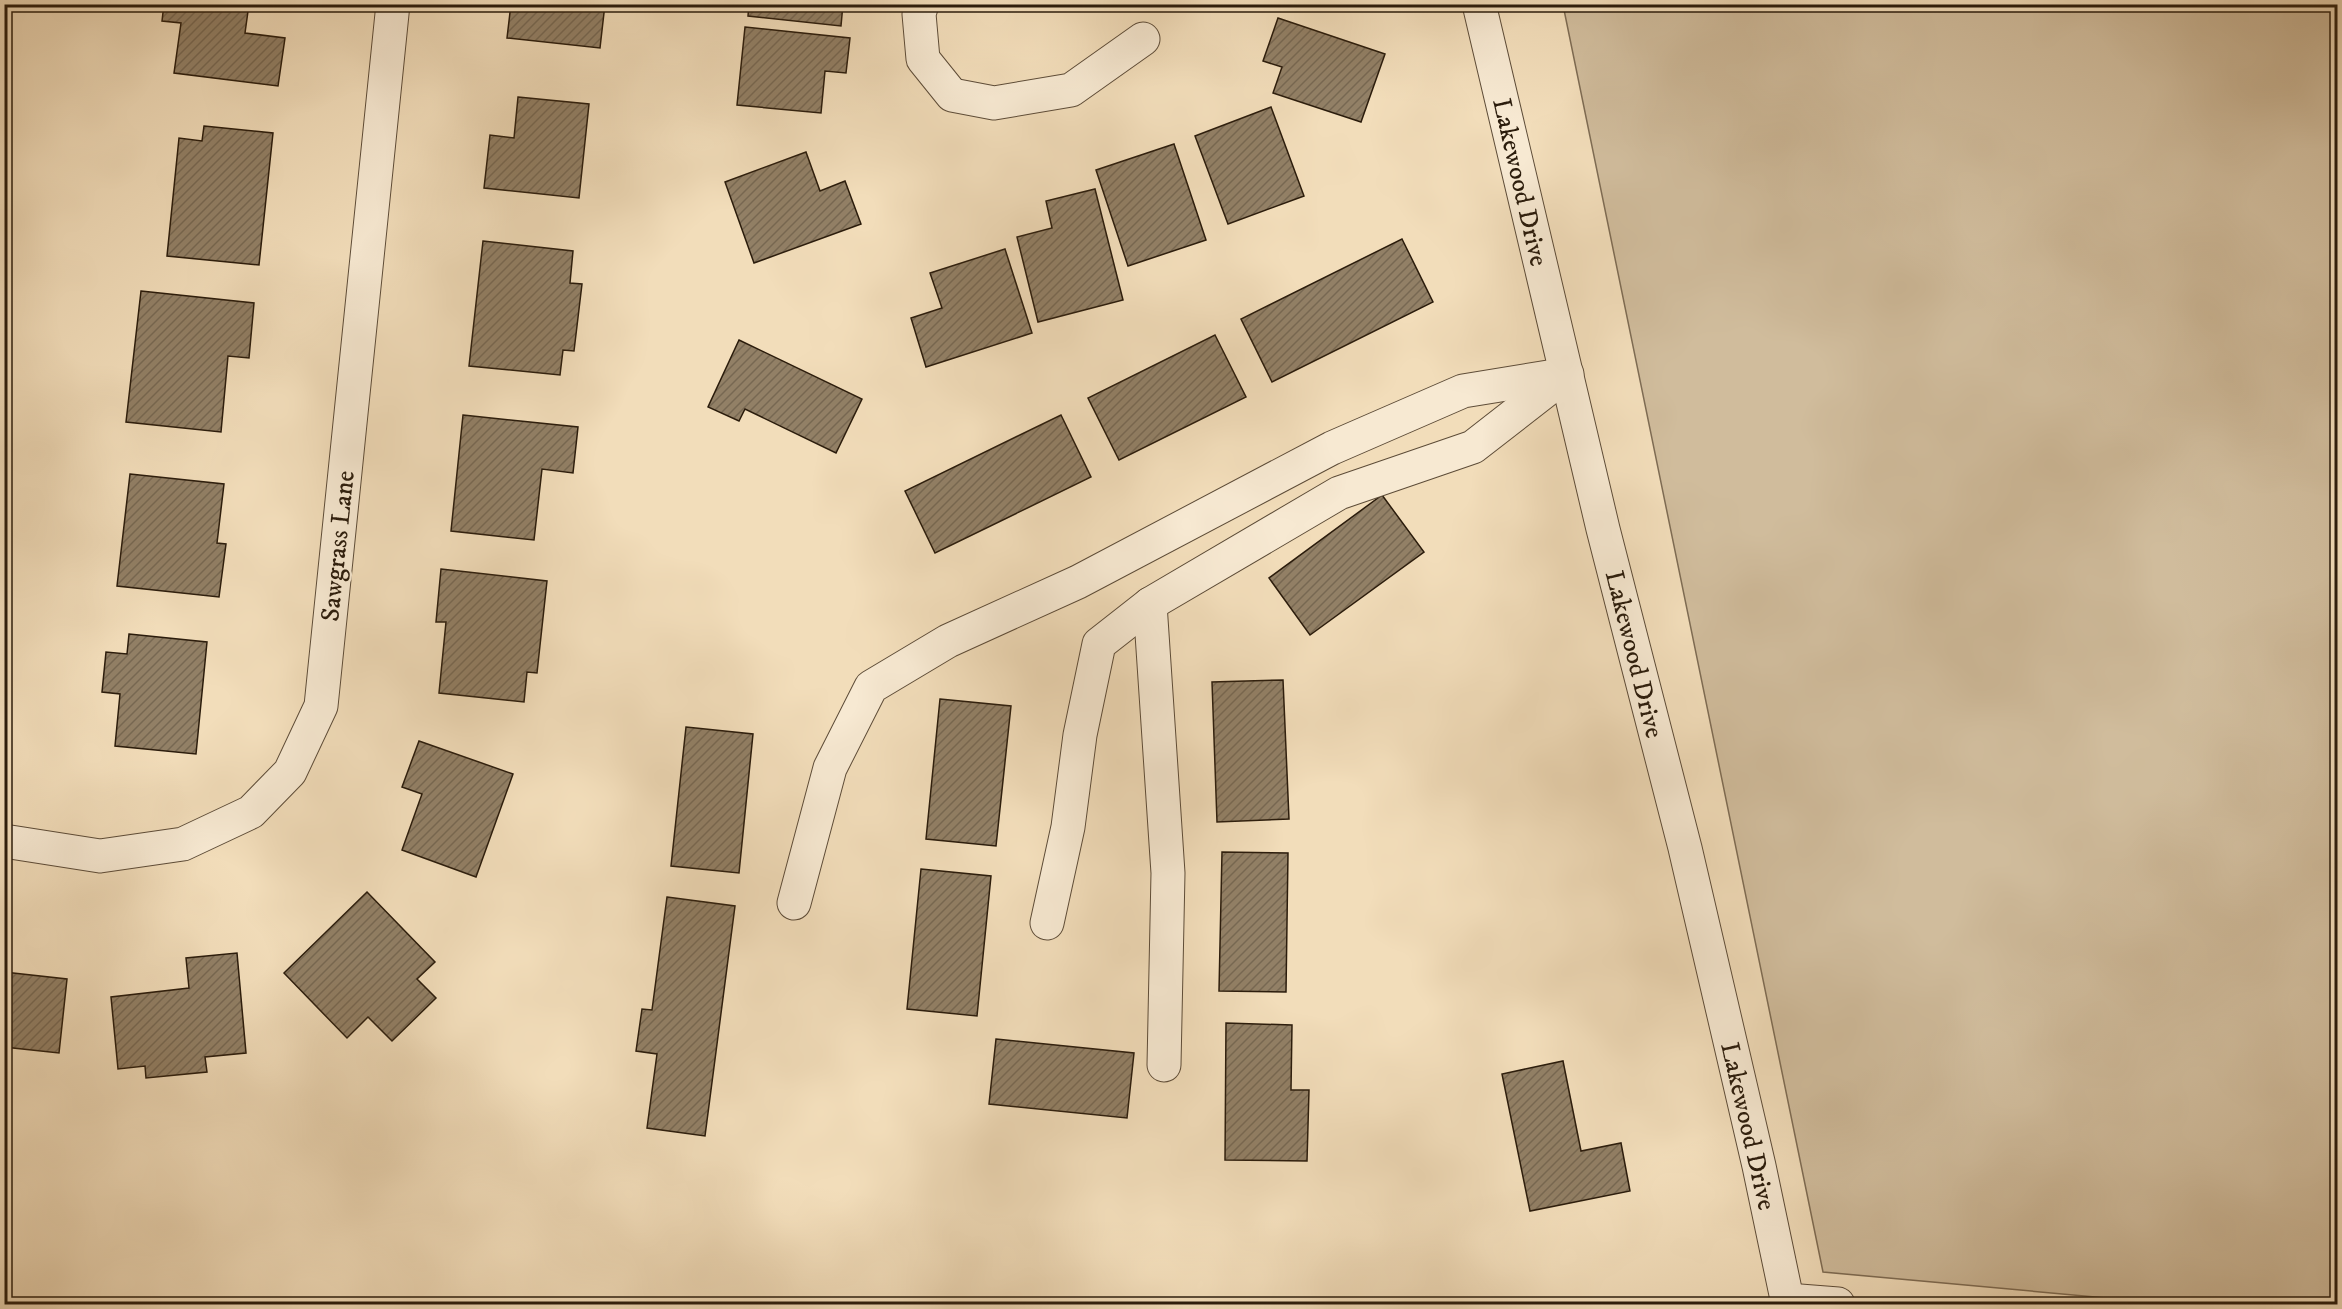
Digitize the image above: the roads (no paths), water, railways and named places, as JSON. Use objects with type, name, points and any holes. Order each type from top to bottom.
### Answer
[{"type":"street","name":"Sawgrass Lane","points":[[4,841],[100,856],[183,844],[251,812],[290,772],[321,706],[393,4]]},
{"type":"street","points":[[922,4],[920,14],[923,59],[952,94],[994,103],[1071,90],[1143,39]]},
{"type":"street","name":"Lakewood Drive","points":[[1479,4],[1606,540],[1685,848],[1757,1154],[1787,1302]]},
{"type":"street","points":[[1047,923],[1068,827],[1080,735],[1099,644],[1150,604],[1339,493],[1473,447],[1567,374]]},
{"type":"street","points":[[794,903],[830,768],[871,687],[948,641],[1078,582],[1332,448],[1463,391],[1567,374]]},
{"type":"street","points":[[1150,604],[1168,873],[1164,1065]]},
{"type":"street","points":[[1787,1302],[1838,1305]]}]
